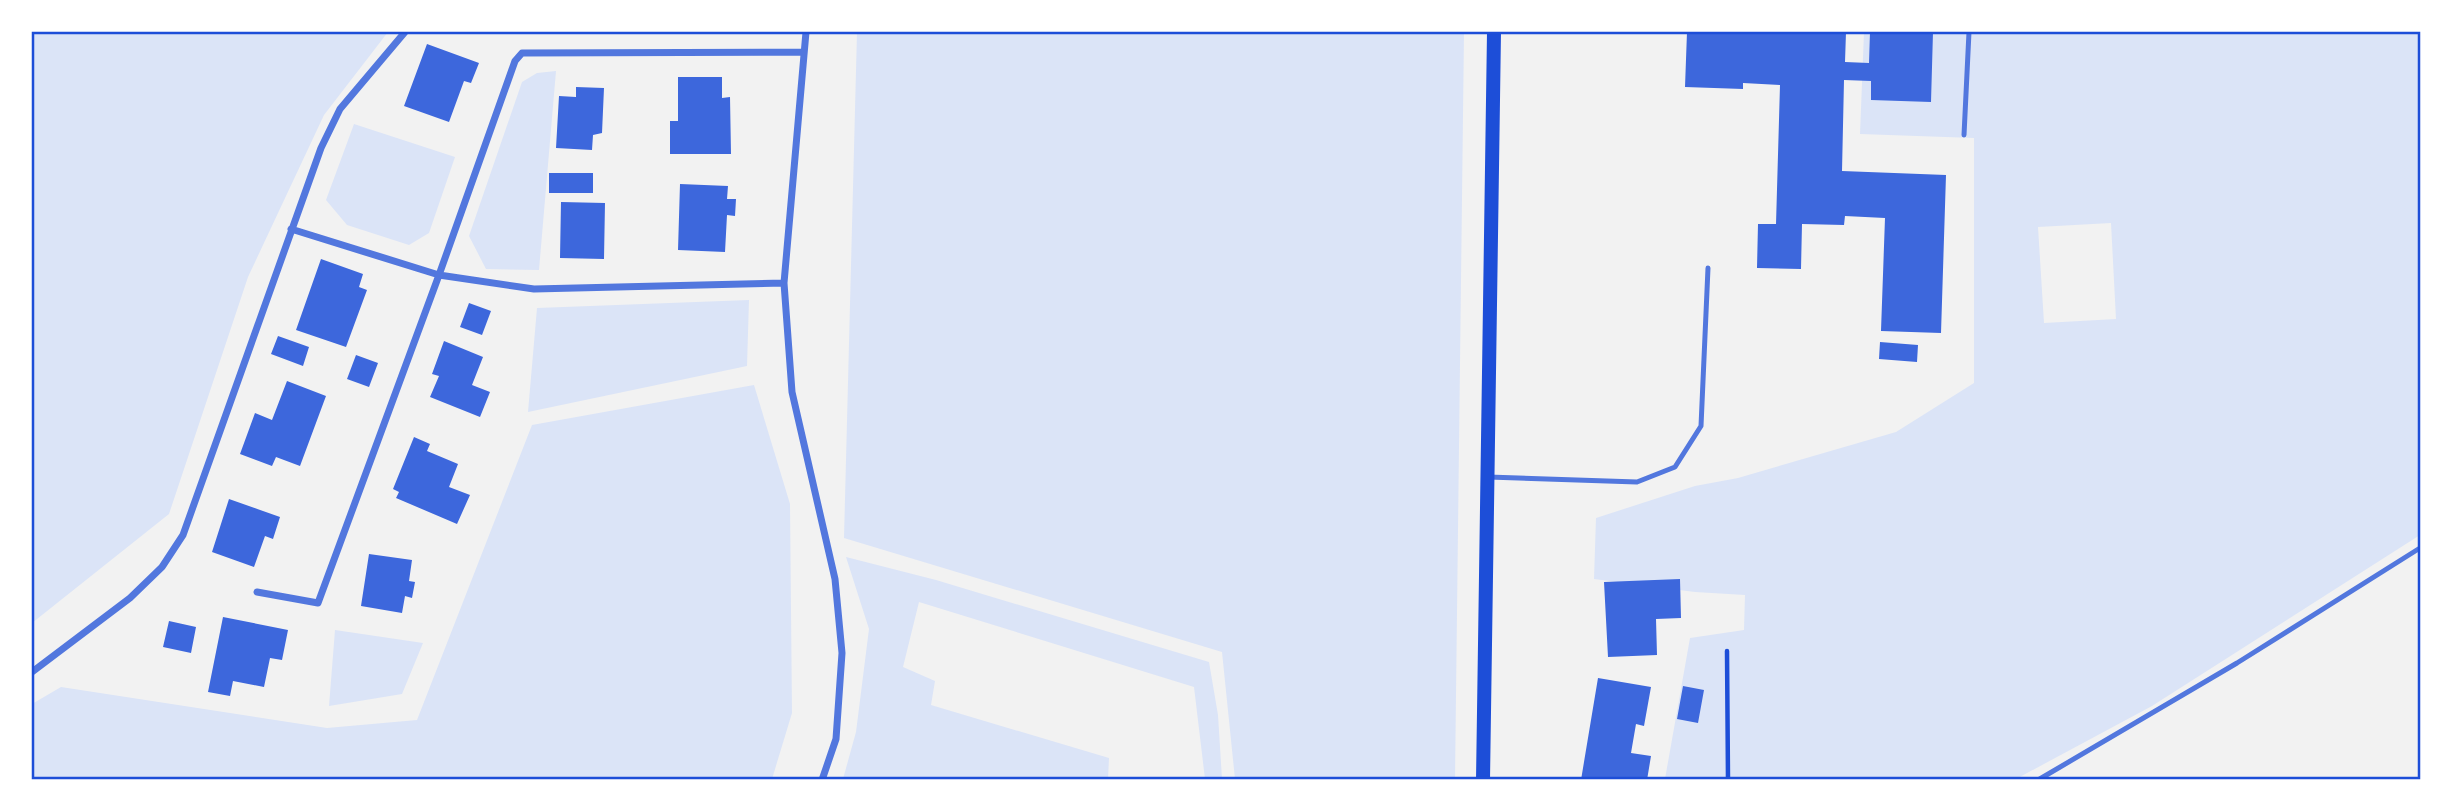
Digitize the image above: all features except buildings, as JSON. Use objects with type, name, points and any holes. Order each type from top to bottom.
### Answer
[{"type":"main road","points":[[1483,779],[1494,32]]},
{"type":"street","points":[[32,672],[130,598],[162,567],[183,535],[321,148],[340,109],[405,32]]},
{"type":"street","points":[[806,32],[784,283],[792,392],[835,579],[842,653],[836,739],[822,779]]},
{"type":"street","points":[[257,592],[318,603],[515,61],[522,53],[804,52]]},
{"type":"street","points":[[292,229],[439,275],[534,289],[784,283]]},
{"type":"lane","points":[[1964,135],[1969,32]]},
{"type":"lane","points":[[1488,477],[1637,482],[1675,467],[1700,426],[1709,268]]},
{"type":"lane","points":[[2038,779],[2237,663],[2420,548]]},
{"type":"path","points":[[1727,650],[1728,779]]},
{"type":"shaded area","points":[[32,32],[388,32],[324,115],[248,277],[169,514],[32,623]]},
{"type":"shaded area","points":[[857,32],[1464,32],[1455,779],[1235,779],[1222,652],[844,538]]},
{"type":"shaded area","points":[[1864,32],[2420,32],[2420,535],[2152,706],[2016,779],[1665,779],[1690,638],[1744,630],[1745,595],[1695,592],[1594,579],[1596,518],[1695,486],[1738,478],[1896,432],[1974,383],[1974,138],[1860,134]],"holes":[[[2111,223],[2116,319],[2044,323],[2038,227]]]},
{"type":"shaded area","points":[[556,71],[539,270],[486,269],[469,236],[522,82],[537,73]]},
{"type":"shaded area","points":[[354,124],[455,157],[429,233],[409,245],[347,225],[326,200]]},
{"type":"shaded area","points":[[749,300],[747,366],[528,412],[537,308]]},
{"type":"shaded area","points":[[754,385],[790,504],[792,713],[772,779],[32,779],[32,704],[61,687],[327,728],[417,720],[532,425]]},
{"type":"shaded area","points":[[846,557],[936,580],[1209,662],[1218,715],[1222,779],[1205,779],[1194,687],[919,602],[903,667],[935,681],[931,705],[1109,758],[1108,779],[843,779],[856,732],[869,629]]},
{"type":"shaded area","points":[[335,630],[423,643],[402,694],[329,706]]}]
